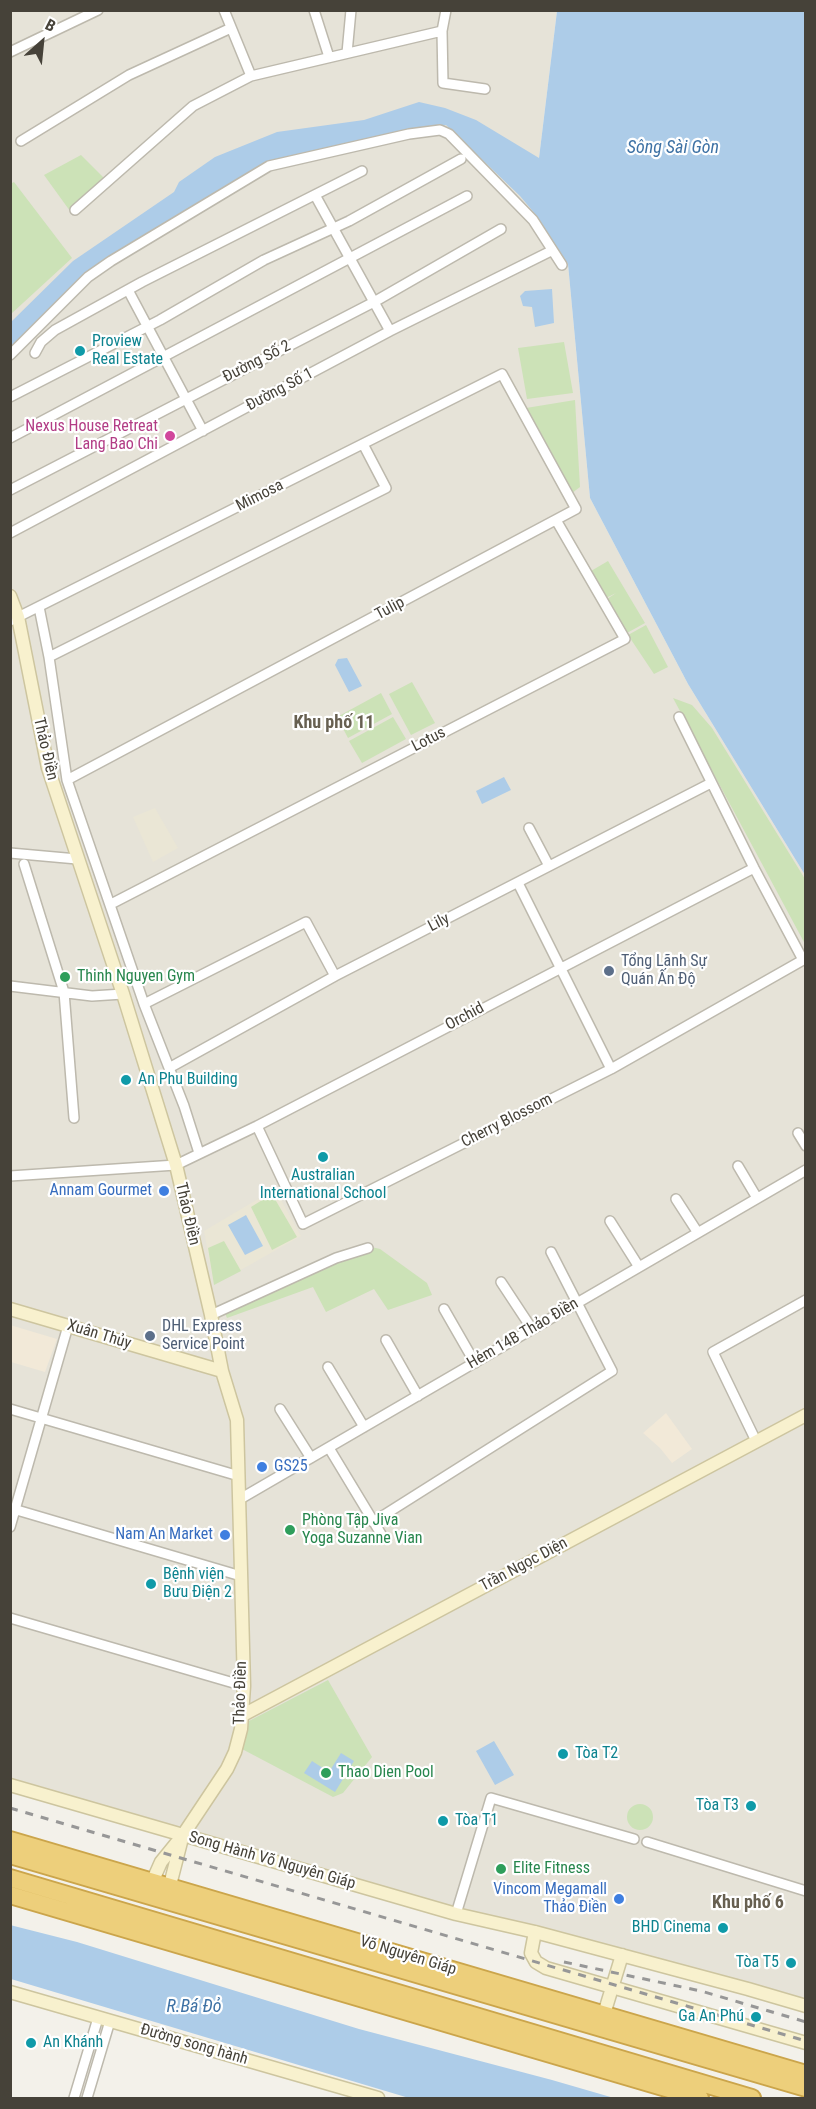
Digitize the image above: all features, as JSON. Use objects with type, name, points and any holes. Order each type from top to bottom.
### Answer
[{"type":"highway","name":"Võ Nguyên Giáp","points":[[10,1840],[153,1880],[806,2074]]},
{"type":"highway","name":"Võ Nguyên Giáp","points":[[10,1855],[806,2088]]},
{"type":"highway","points":[[10,1878],[752,2098]]},
{"type":"highway","points":[[10,1895],[700,2098]]},
{"type":"main road","name":"Thảo Điền","points":[[10,596],[48,768],[123,994],[176,1165],[222,1371],[237,1420],[243,1715],[235,1752],[227,1769],[183,1835],[161,1862],[153,1880]]},
{"type":"main road","name":"Xuân Thủy","points":[[10,1309],[222,1371]]},
{"type":"main road","name":"Trần Ngọc Diện","points":[[243,1715],[806,1414]]},
{"type":"main road","name":"Song Hành Võ Nguyên Giáp","points":[[10,1785],[456,1914],[535,1932],[806,2006]]},
{"type":"main road","name":"Thảo Điền","points":[[170,1886],[183,1835]]},
{"type":"main road","points":[[535,1932],[531,1953],[541,1966],[806,2043]]},
{"type":"main road","points":[[604,2014],[622,1955]]},
{"type":"main road","name":"Đường song hành","points":[[10,1992],[378,2098]]},
{"type":"street","points":[[10,52],[98,10]]},
{"type":"street","points":[[224,10],[251,76]]},
{"type":"street","points":[[314,10],[329,57]]},
{"type":"street","points":[[347,53],[351,10]]},
{"type":"street","points":[[446,10],[442,31],[443,83],[485,89]]},
{"type":"street","points":[[21,141],[129,75],[231,28]]},
{"type":"street","points":[[75,210],[193,106],[251,76],[442,31]]},
{"type":"street","points":[[10,355],[88,278],[111,261],[268,166],[409,134],[440,130],[448,134],[467,157],[533,220],[562,265]]},
{"type":"street","points":[[10,397],[148,326],[264,260],[334,228],[467,157]]},
{"type":"street","points":[[35,353],[41,342],[55,330],[128,290],[362,171]]},
{"type":"street","points":[[315,195],[390,332]]},
{"type":"street","points":[[10,438],[467,196]]},
{"type":"street","name":"Đường Số 2","points":[[10,490],[374,302],[501,229]]},
{"type":"street","name":"Đường Số 1","points":[[10,533],[390,332],[551,251]]},
{"type":"street","points":[[128,290],[203,431]]},
{"type":"street","name":"Mimosa","points":[[14,619],[502,374]]},
{"type":"street","name":"Tulip","points":[[67,780],[576,509],[502,374]]},
{"type":"street","points":[[49,657],[386,488],[363,444]]},
{"type":"street","name":"Lotus","points":[[111,904],[625,639],[556,520]]},
{"type":"street","points":[[39,607],[49,657],[67,780],[144,1004],[199,1153]]},
{"type":"street","points":[[679,717],[754,868]]},
{"type":"street","name":"Lily","points":[[169,1068],[335,976],[711,783]]},
{"type":"street","points":[[529,828],[549,867]]},
{"type":"street","points":[[10,853],[77,859]]},
{"type":"street","points":[[24,864],[64,992],[74,1118]]},
{"type":"street","name":"Cherry Blossom","points":[[256,1126],[303,1224],[611,1069],[803,960],[754,868]]},
{"type":"street","name":"Orchid","points":[[176,1165],[256,1126],[754,868]]},
{"type":"street","points":[[518,883],[611,1069]]},
{"type":"street","points":[[144,1004],[306,922],[335,976]]},
{"type":"street","points":[[10,986],[92,996],[123,994]]},
{"type":"street","points":[[798,1133],[806,1146]]},
{"type":"street","points":[[10,1176],[176,1165]]},
{"type":"street","points":[[738,1166],[757,1198]]},
{"type":"street","name":"Hẻm 14B Thảo Điền","points":[[240,1499],[806,1170]]},
{"type":"street","points":[[676,1199],[698,1233]]},
{"type":"street","points":[[610,1221],[639,1267]]},
{"type":"street","points":[[211,1315],[336,1258],[368,1248]]},
{"type":"street","points":[[373,1522],[612,1371],[551,1252]]},
{"type":"street","points":[[501,1282],[532,1329]]},
{"type":"street","points":[[756,1441],[713,1353],[806,1300]]},
{"type":"street","points":[[444,1309],[475,1363]]},
{"type":"street","points":[[10,1527],[13,1509],[68,1326]]},
{"type":"street","points":[[386,1340],[418,1396]]},
{"type":"street","points":[[328,1367],[364,1427]]},
{"type":"street","points":[[280,1409],[310,1458]]},
{"type":"street","points":[[10,1410],[239,1476]]},
{"type":"street","points":[[328,1448],[381,1534]]},
{"type":"street","points":[[13,1509],[241,1576]]},
{"type":"street","points":[[10,1618],[244,1686]]},
{"type":"street","points":[[456,1914],[491,1798],[634,1839]]},
{"type":"street","points":[[647,1842],[806,1891]]},
{"type":"street","points":[[104,2020],[88,2096],[76,2094],[104,2020]]},
{"type":"shaded area","points":[[10,11],[557,11],[539,158],[568,264],[590,498],[688,684],[805,875],[805,2006],[438,1906],[11,1779]]},
{"type":"shaded area","points":[[155,808],[178,848],[153,862],[133,817]]},
{"type":"shaded area","points":[[275,1189],[301,1236],[214,1285],[204,1231]]},
{"type":"shaded area","points":[[10,1325],[57,1339],[45,1372],[11,1362]]},
{"type":"shaded area","points":[[666,1413],[692,1449],[672,1463],[643,1433]]},
{"type":"green space","points":[[81,155],[105,179],[70,211],[44,175]]},
{"type":"green space","points":[[14,182],[72,258],[11,314],[10,184]]},
{"type":"green space","points":[[564,342],[573,393],[527,399],[518,348]]},
{"type":"green space","points":[[575,400],[580,487],[572,493],[526,408]]},
{"type":"green space","points":[[608,561],[645,623],[627,633],[607,599],[616,593],[606,598],[591,571]]},
{"type":"green space","points":[[646,625],[668,667],[654,674],[628,635]]},
{"type":"green space","points":[[412,682],[435,723],[411,735],[389,694]]},
{"type":"green space","points":[[381,693],[392,714],[348,738],[337,717]]},
{"type":"green space","points":[[673,698],[692,705],[712,728],[805,879],[805,944]]},
{"type":"green space","points":[[393,717],[406,739],[362,763],[349,741]]},
{"type":"green space","points":[[272,1194],[297,1237],[272,1250],[251,1207]]},
{"type":"green space","points":[[224,1241],[241,1271],[214,1285],[208,1248]]},
{"type":"green space","points":[[367,1246],[380,1249],[427,1283],[432,1295],[388,1310],[374,1289],[326,1312],[313,1287],[227,1318],[224,1311]]},
{"type":"green space","points":[[328,1680],[372,1757],[343,1793],[333,1797],[242,1749],[249,1721]]},
{"type":"green space","points":[[640,1804],[649,1808],[653,1817],[649,1826],[640,1830],[631,1826],[627,1817],[631,1808]]},
{"type":"water","name":"Sông Sài Gòn","points":[[557,11],[805,11],[805,875],[688,684],[590,498],[568,264],[536,215],[520,196],[446,125],[265,162],[88,272],[11,352],[11,322],[73,261],[174,192],[179,182],[215,157],[277,132],[364,120],[419,102],[445,108],[476,120],[539,158]]},
{"type":"water","points":[[552,289],[554,323],[535,327],[532,307],[523,306],[520,296],[525,291]]},
{"type":"water","points":[[347,658],[362,686],[349,692],[335,665],[338,659]]},
{"type":"water","points":[[504,777],[511,790],[482,804],[476,791]]},
{"type":"water","points":[[246,1215],[263,1246],[245,1255],[228,1225]]},
{"type":"water","points":[[494,1741],[514,1775],[495,1785],[476,1751]]},
{"type":"water","name":"Thao Dien Pool","points":[[341,1753],[354,1761],[335,1792],[304,1773],[312,1761],[329,1772]]},
{"type":"water","name":"R.Bá Đỏ","points":[[10,1925],[77,1942],[359,2029],[614,2098],[409,2098],[11,1979]]},
{"type":"railway","points":[[10,1808],[806,2041]]},
{"type":"railway","points":[[564,1962],[701,1991],[806,2022]]},
{"type":"place","name":"Proview Real Estate","points":[[80,351]]},
{"type":"place","name":"Nexus House Retreat Lang Bao Chi","points":[[170,436]]},
{"type":"place","name":"Tổng Lãnh Sự Quán Ấn Độ","points":[[609,971]]},
{"type":"place","name":"Thinh Nguyen Gym","points":[[65,977]]},
{"type":"place","name":"An Phu Building","points":[[126,1080]]},
{"type":"place","name":"Australian International School","points":[[323,1157]]},
{"type":"place","name":"Annam Gourmet","points":[[164,1191]]},
{"type":"place","name":"DHL Express Service Point","points":[[150,1336]]},
{"type":"place","name":"GS25","points":[[262,1467]]},
{"type":"place","name":"Phòng Tập Jiva Yoga Suzanne Vian","points":[[290,1530]]},
{"type":"place","name":"Nam An Market","points":[[225,1535]]},
{"type":"place","name":"Bệnh viện Bưu Điện 2","points":[[151,1584]]},
{"type":"place","name":"Tòa T2","points":[[563,1754]]},
{"type":"place","name":"Thao Dien Pool","points":[[326,1773]]},
{"type":"place","name":"Tòa T3","points":[[751,1806]]},
{"type":"place","name":"Tòa T1","points":[[443,1821]]},
{"type":"place","name":"Elite Fitness","points":[[501,1869]]},
{"type":"place","name":"Vincom Megamall Thảo Điền","points":[[619,1899]]},
{"type":"place","name":"BHD Cinema","points":[[723,1928]]},
{"type":"place","name":"Tòa T5","points":[[791,1963]]},
{"type":"place","name":"Ga An Phú","points":[[756,2017]]},
{"type":"place","name":"An Khánh","points":[[31,2043]]},
{"type":"district","name":"Khu phố 11","points":[[334,723]]},
{"type":"district","name":"Khu phố 6","points":[[748,1903]]}]
